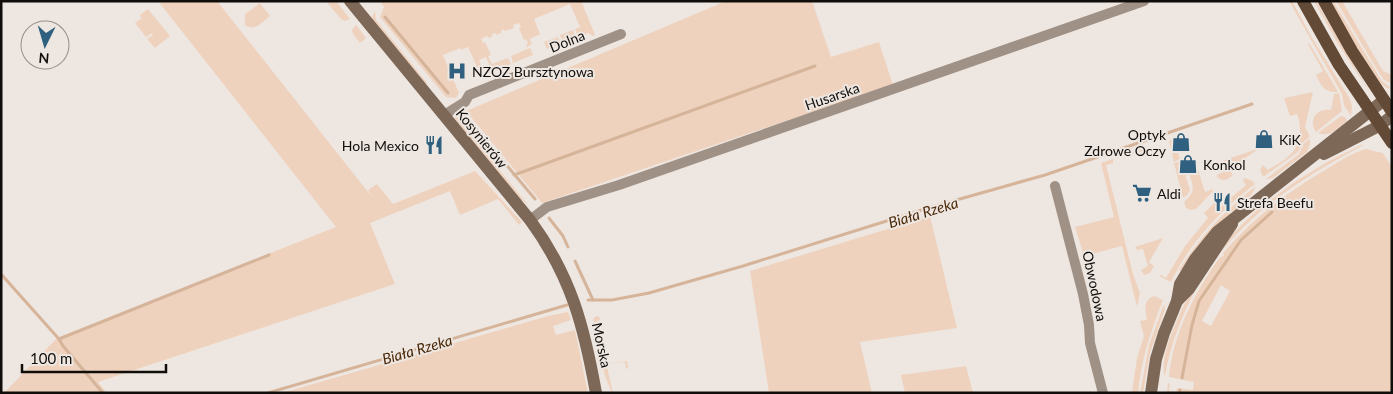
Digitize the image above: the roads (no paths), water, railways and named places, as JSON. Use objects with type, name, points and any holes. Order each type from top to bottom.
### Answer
[{"type":"main road","name":"Kosynierów","points":[[350,1],[530,220],[557,262],[576,304]]},
{"type":"main road","points":[[1303,1],[1339,65],[1392,143]]},
{"type":"main road","points":[[1324,1],[1352,52],[1392,112]]},
{"type":"main road","points":[[1151,393],[1156,359],[1164,332],[1177,301],[1180,284],[1195,259],[1217,232],[1384,100]]},
{"type":"main road","points":[[1300,166],[1379,126],[1392,116]]},
{"type":"main road","name":"Morska","points":[[576,304],[589,353],[596,393]]},
{"type":"street","name":"Husarska","points":[[530,220],[547,207],[619,185],[1144,1]]},
{"type":"street","name":"Dolna","points":[[444,115],[465,102],[469,95],[621,34]]},
{"type":"street","name":"Obwodowa","points":[[1055,186],[1083,294],[1090,343],[1103,393]]},
{"type":"waterway","points":[[385,17],[448,93]]},
{"type":"waterway","points":[[514,175],[815,66]]},
{"type":"waterway","name":"Biała Rzeka","points":[[588,300],[612,300],[649,293],[743,266],[928,208],[1045,175],[1252,104]]},
{"type":"waterway","points":[[467,118],[535,199]]},
{"type":"waterway","points":[[1182,378],[1192,325],[1199,301],[1241,240],[1272,212]]},
{"type":"waterway","points":[[549,218],[563,236],[568,247]]},
{"type":"waterway","points":[[59,339],[269,255]]},
{"type":"waterway","points":[[575,261],[593,300]]},
{"type":"waterway","points":[[1,274],[59,339],[103,393]]},
{"type":"waterway","name":"Biała Rzeka","points":[[268,393],[567,305]]},
{"type":"place","name":"NZOZ Bursztynowa","points":[[457,71]]},
{"type":"place","name":"KiK","points":[[1264,139]]},
{"type":"place","name":"Optyk Zdrowe Oczy","points":[[1181,142]]},
{"type":"place","name":"Hola Mexico","points":[[434,145]]},
{"type":"place","name":"Konkol","points":[[1188,164]]},
{"type":"place","name":"Aldi","points":[[1142,193]]},
{"type":"place","name":"Strefa Beefu","points":[[1222,202]]}]
